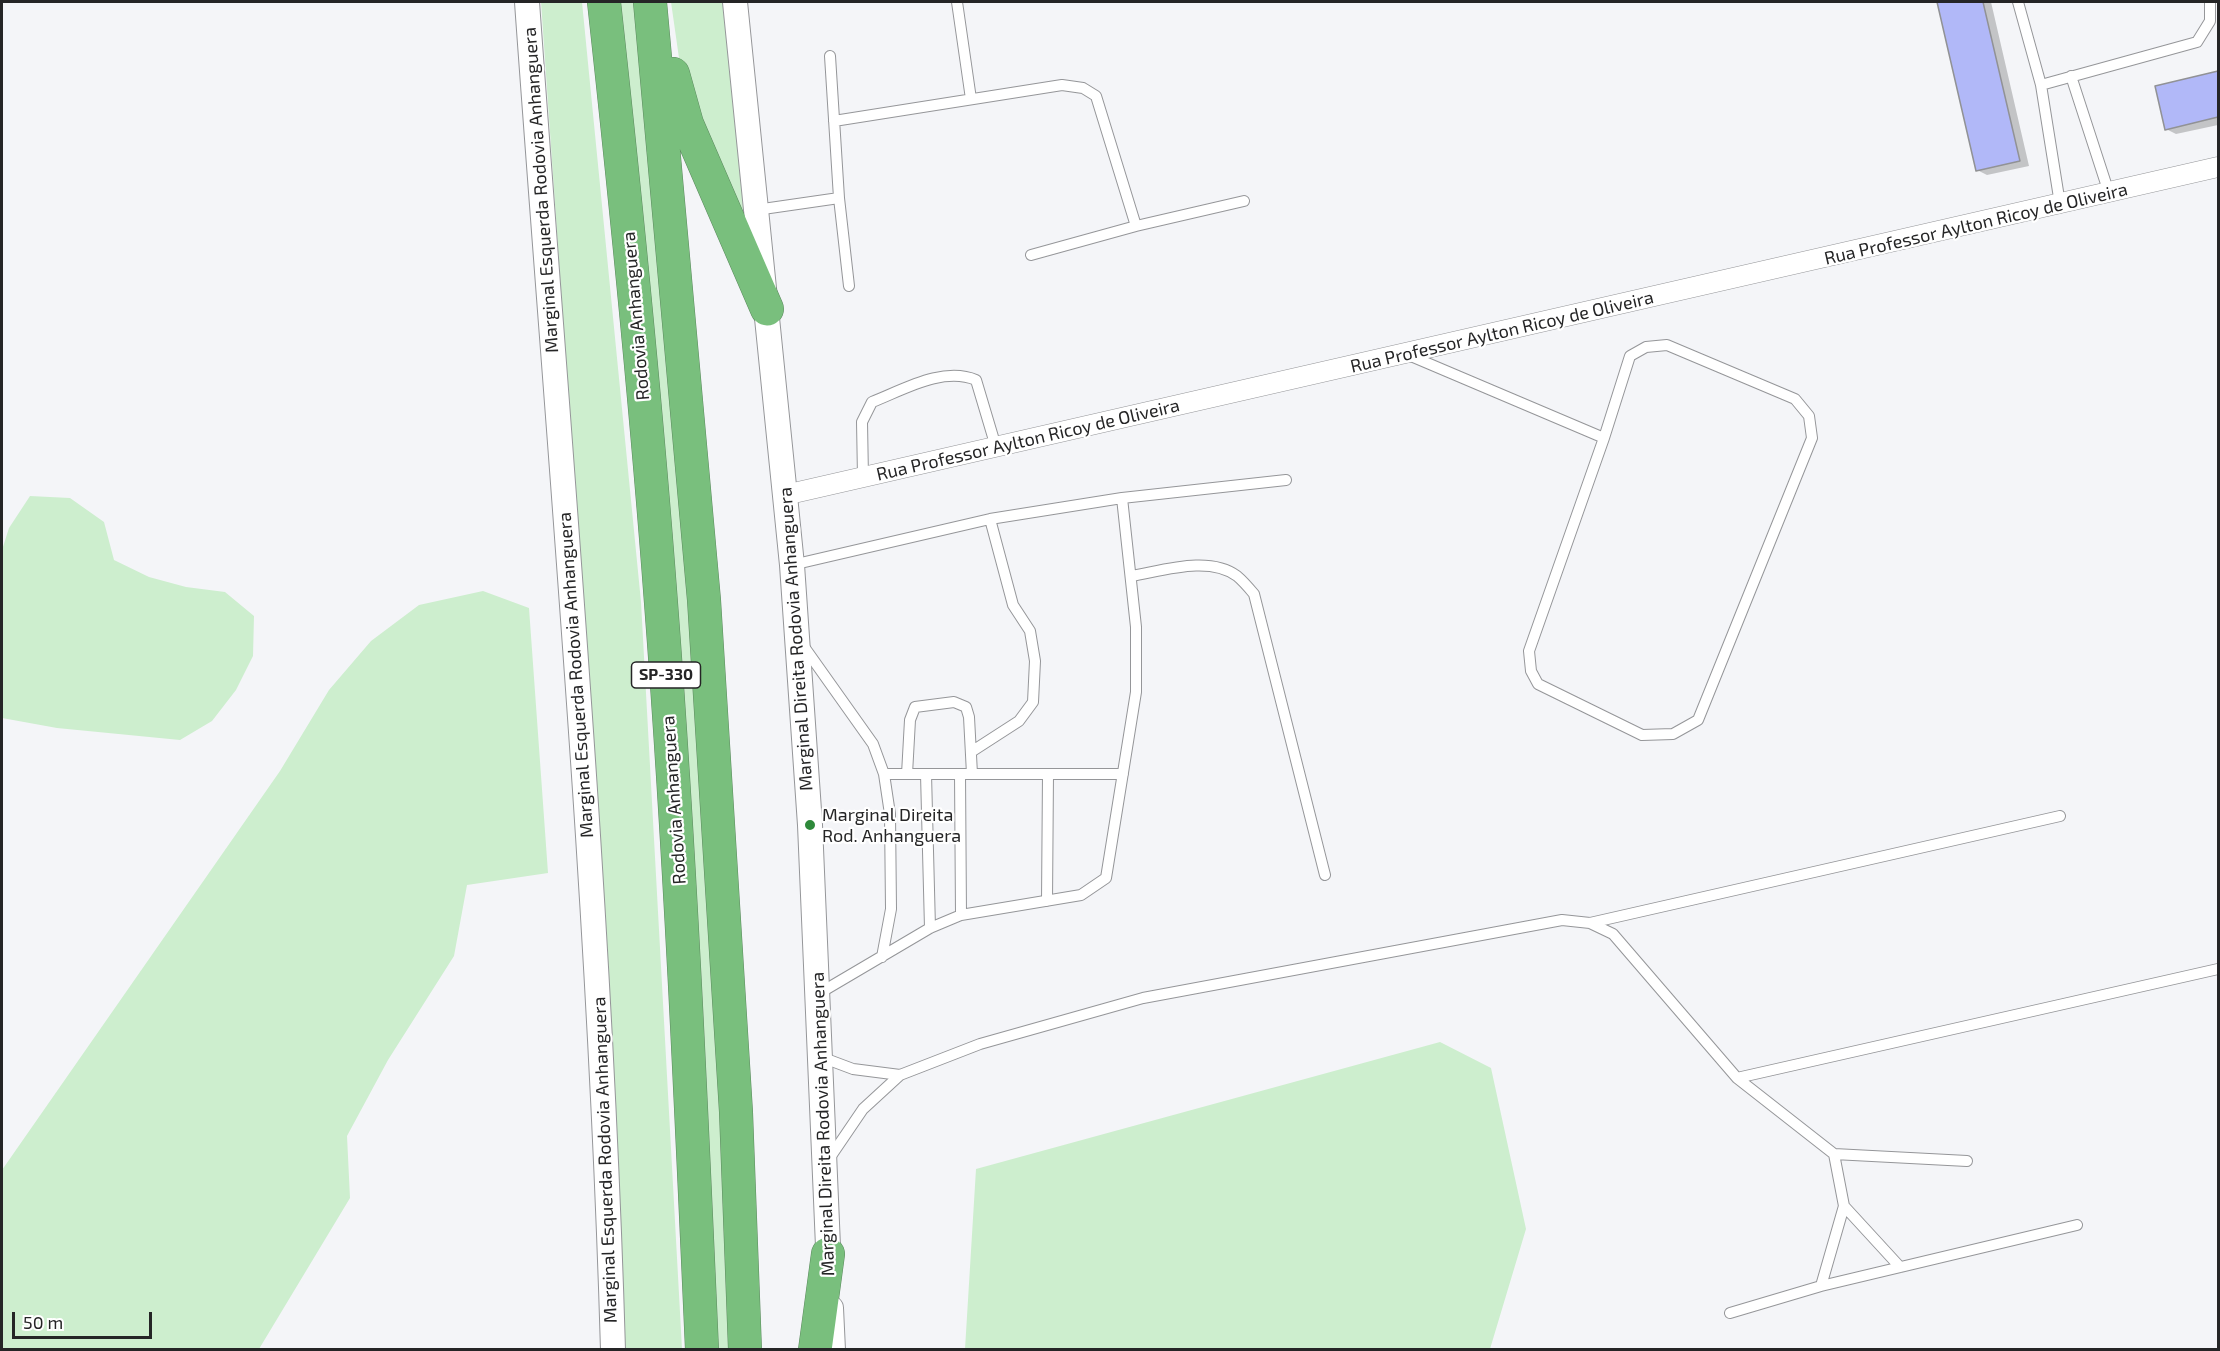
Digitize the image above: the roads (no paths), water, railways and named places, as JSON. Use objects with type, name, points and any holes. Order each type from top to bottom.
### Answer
[{"type":"highway","name":"Rodovia Anhanguera","points":[[604,2],[626,198],[661,600],[688,1036],[702,1350]]},
{"type":"highway","name":"SP-330","points":[[650,2],[704,600],[736,1112],[745,1350]]},
{"type":"highway","points":[[659,2],[677,94],[687,124],[767,309]]},
{"type":"highway","points":[[815,1350],[828,1254]]},
{"type":"street","name":"Marginal Esquerda Rodovia Anhanguera","points":[[527,2],[597,980],[608,1156],[613,1350]]},
{"type":"street","name":"Marginal Direita Rodovia Anhanguera","points":[[735,2],[792,565],[810,825],[833,1350]]},
{"type":"street","name":"Rua Professor Aylton Ricoy de Oliveira","points":[[785,495],[2218,167]]},
{"type":"lane","points":[[957,2],[972,99]]},
{"type":"lane","points":[[2018,2],[2041,85],[2060,204]]},
{"type":"lane","points":[[2041,85],[2197,42],[2210,21],[2210,2]]},
{"type":"lane","points":[[830,56],[839,198],[849,286]]},
{"type":"lane","points":[[2071,76],[2109,193]]},
{"type":"lane","points":[[834,121],[1062,85],[1083,88],[1096,96],[1136,226]]},
{"type":"lane","points":[[756,210],[839,198]]},
{"type":"lane","points":[[1031,255],[1136,226],[1244,201]]},
{"type":"lane","points":[[1667,345],[1795,399],[1809,416],[1812,438],[1698,720],[1673,734],[1642,735],[1538,684],[1531,671],[1529,651],[1604,438],[1630,356],[1646,347],[1667,345]]},
{"type":"lane","points":[[1406,354],[1604,438]]},
{"type":"lane","points":[[863,477],[861,422],[872,402],[946,375],[963,375],[976,380],[996,447]]},
{"type":"lane","points":[[792,565],[990,519],[1122,498],[1286,480]]},
{"type":"lane","points":[[818,994],[930,928],[961,915],[1081,895],[1106,878],[1136,692],[1136,627],[1122,498]]},
{"type":"lane","points":[[971,752],[1019,721],[1033,702],[1035,661],[1029,631],[1013,605],[990,519]]},
{"type":"lane","points":[[1131,576],[1192,566],[1219,568],[1237,576],[1254,594],[1325,875]]},
{"type":"lane","points":[[797,636],[873,744],[884,774],[890,814],[891,909],[882,957]]},
{"type":"lane","points":[[907,774],[910,720],[915,707],[954,702],[966,707],[971,752],[966,774],[961,915]]},
{"type":"lane","points":[[884,774],[1123,774]]},
{"type":"lane","points":[[926,774],[930,928]]},
{"type":"lane","points":[[1047,774],[1047,901]]},
{"type":"lane","points":[[825,1164],[863,1109],[900,1075],[981,1044],[1143,998],[1562,920],[1590,923],[2060,816]]},
{"type":"lane","points":[[1590,923],[1613,934],[1737,1078],[1834,1154],[1967,1161]]},
{"type":"lane","points":[[1737,1078],[2218,969]]},
{"type":"lane","points":[[821,1057],[852,1069],[900,1075]]},
{"type":"lane","points":[[1821,1286],[1844,1206],[1834,1154]]},
{"type":"lane","points":[[1844,1206],[1900,1267]]},
{"type":"lane","points":[[1730,1313],[1821,1286],[2076,1225]]},
{"type":"place","name":"Marginal Direita Rod. Anhanguera","points":[[810,825]]}]
